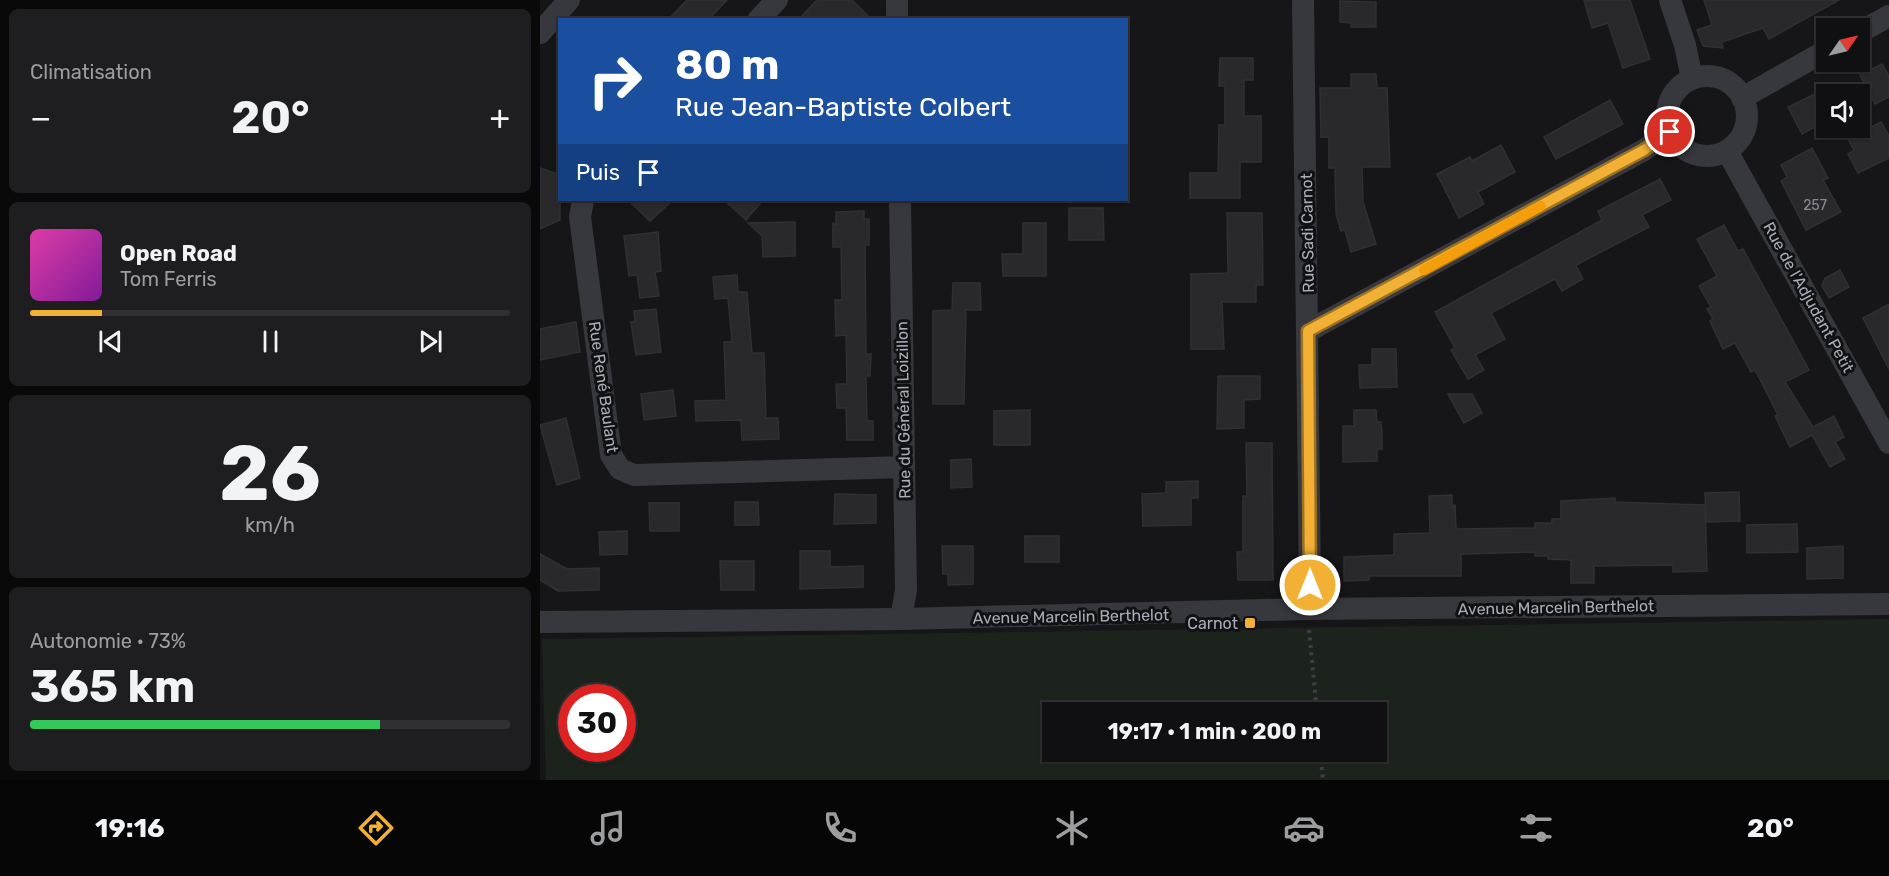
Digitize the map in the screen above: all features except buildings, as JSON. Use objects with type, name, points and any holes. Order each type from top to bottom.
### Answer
[{"type":"street","points":[[540,33],[569,0]]},
{"type":"street","points":[[760,18],[777,0]]},
{"type":"street","points":[[897,0],[897,18]]},
{"type":"street","name":"Rue Sadi Carnot","points":[[1303,0],[1310,585],[1306,609]]},
{"type":"street","points":[[1670,0],[1685,45],[1692,79]]},
{"type":"street","points":[[1870,26],[1889,16]]},
{"type":"street","points":[[1742,98],[1816,56]]},
{"type":"street","points":[[1715,77],[1735,88],[1742,98],[1746,122],[1743,133],[1727,151],[1714,156],[1701,156],[1688,152],[1677,143],[1670,132],[1668,107],[1673,95],[1692,79],[1715,77]]},
{"type":"street","points":[[1308,331],[1644,150],[1670,132]]},
{"type":"street","name":"Rue de l'Adjudant Petit","points":[[1727,151],[1889,443]]},
{"type":"street","name":"Rue René Baulant","points":[[583,201],[580,217],[611,455],[620,469],[634,475],[904,467]]},
{"type":"street","name":"Rue du Général Loizillon","points":[[900,201],[906,590],[901,619]]},
{"type":"street","name":"Avenue Marcelin Berthelot","points":[[540,622],[901,619],[1306,609],[1889,604]]},
{"type":"path","points":[[1306,609],[1316,702]]},
{"type":"path","points":[[1321,762],[1323,780]]},
{"type":"shaded area","points":[[1889,619],[1889,780],[546,780],[542,639]]},
{"type":"slow traffic","points":[[1424,270],[1541,206]]},
{"type":"place","name":"Carnot","points":[[1250,623]]},
{"type":"route","points":[[1310,585],[1308,331],[1349,311],[1644,150],[1670,132]]}]
